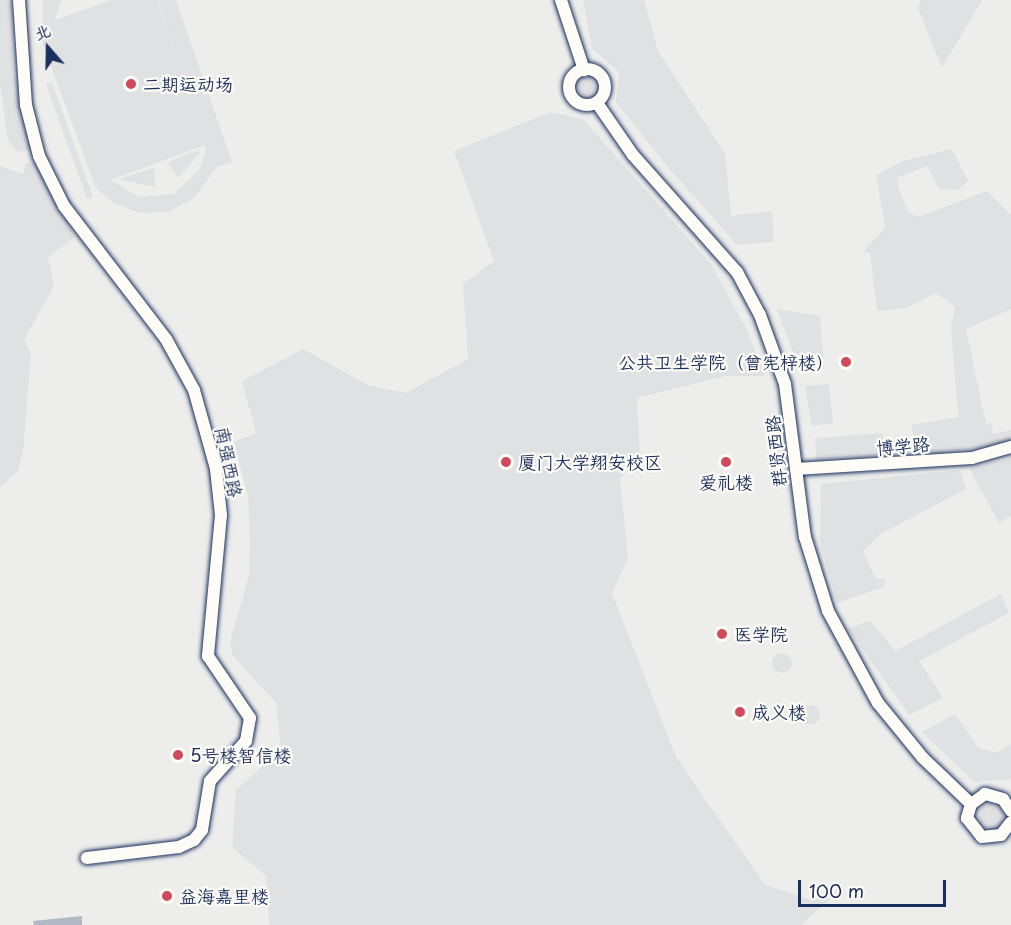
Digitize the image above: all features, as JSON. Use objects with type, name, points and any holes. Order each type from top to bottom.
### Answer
[{"type":"street","name":"南强西路","points":[[20,0],[25,95],[39,156],[64,206],[166,339],[194,390],[216,468],[221,515],[208,656],[250,718],[246,741],[210,782],[202,830],[194,840],[179,847],[87,858]]},
{"type":"street","points":[[561,0],[584,70]]},
{"type":"street","points":[[584,70],[600,74],[605,83],[597,103],[580,104],[571,96],[571,79],[584,70]]},
{"type":"street","name":"群贤西路","points":[[597,103],[633,155],[737,272],[782,375],[815,573],[852,663],[900,732],[971,804]]},
{"type":"street","name":"博学路","points":[[796,469],[961,459],[1011,447]]},
{"type":"street","points":[[1010,828],[993,838],[975,833],[967,818],[971,804],[989,794],[1011,808]]},
{"type":"shaded area","name":"厦门大学翔安校区","points":[[0,0],[1011,0],[1011,925],[0,925]]},
{"type":"shaded area","points":[[0,0],[11,0],[14,72],[31,150],[18,152],[8,141],[0,84]]},
{"type":"shaded area","points":[[43,0],[61,0],[55,20],[111,0],[157,0],[178,58],[158,0],[176,0],[232,162],[217,167],[193,199],[168,212],[140,213],[114,203],[96,188],[41,39]],"holes":[[[205,145],[205,154],[199,170],[174,194],[139,197],[111,180]]]},
{"type":"shaded area","points":[[583,0],[644,0],[658,51],[725,153],[731,216],[772,211],[774,242],[737,245],[666,165],[616,102],[619,72],[592,49]]},
{"type":"shaded area","points":[[921,0],[982,0],[942,68],[918,8]]},
{"type":"shaded area","points":[[582,77],[590,77],[595,82],[593,93],[582,95],[577,90],[577,82]]},
{"type":"shaded area","points":[[52,82],[93,197],[87,199],[46,84]]},
{"type":"shaded area","points":[[551,112],[583,119],[711,264],[747,330],[765,376],[726,376],[637,398],[640,453],[620,479],[628,558],[612,593],[676,757],[765,885],[812,900],[832,897],[801,925],[269,925],[266,876],[232,847],[236,790],[281,750],[276,703],[233,656],[230,642],[249,575],[250,544],[248,497],[234,442],[256,433],[242,381],[303,349],[368,385],[406,393],[468,359],[463,284],[494,261],[454,151]]},
{"type":"shaded area","points":[[952,149],[968,181],[958,190],[939,189],[927,166],[897,178],[898,186],[908,212],[918,217],[987,191],[1011,215],[1011,309],[966,329],[986,424],[992,423],[993,434],[1011,430],[1011,443],[919,457],[911,425],[958,417],[951,326],[955,307],[936,293],[906,308],[877,311],[870,253],[863,252],[885,228],[876,175],[903,161]]},
{"type":"shaded area","points":[[198,150],[200,153],[178,178],[168,162]]},
{"type":"shaded area","points":[[26,163],[38,164],[75,237],[48,257],[54,286],[24,340],[31,352],[23,452],[18,471],[0,488],[0,166],[23,174]]},
{"type":"shaded area","points":[[154,168],[155,187],[122,180],[122,178]]},
{"type":"shaded area","points":[[777,309],[820,316],[824,368],[801,373]]},
{"type":"shaded area","points":[[829,384],[833,423],[812,426],[805,386]]},
{"type":"shaded area","points":[[883,433],[885,455],[816,460],[815,438]]},
{"type":"shaded area","points":[[1011,458],[1011,516],[999,523],[969,468]]},
{"type":"shaded area","points":[[960,470],[966,489],[879,535],[863,551],[875,578],[886,580],[883,587],[837,603],[820,543],[821,484]]},
{"type":"shaded area","points":[[1001,594],[1009,613],[919,661],[943,698],[909,715],[848,628],[871,621],[895,651]]},
{"type":"shaded area","points":[[778,653],[786,653],[792,659],[792,667],[786,673],[778,673],[772,667],[772,659]]},
{"type":"shaded area","points":[[806,705],[814,705],[820,711],[820,719],[814,725],[806,725],[800,719],[800,711]]},
{"type":"shaded area","points":[[955,714],[978,747],[996,753],[1011,744],[1011,779],[974,782],[922,732]]},
{"type":"shaded area","points":[[991,805],[999,809],[1003,817],[999,825],[991,829],[983,825],[979,817],[983,809]]},
{"type":"shaded area","points":[[82,916],[82,925],[34,925],[33,921]]},
{"type":"place","name":"二期运动场","points":[[131,84]]},
{"type":"place","name":"公共卫生学院（曾宪梓楼）","points":[[846,362]]},
{"type":"place","name":"厦门大学翔安校区","points":[[506,462]]},
{"type":"place","name":"爱礼楼","points":[[726,462]]},
{"type":"place","name":"医学院","points":[[722,634]]},
{"type":"place","name":"成义楼","points":[[740,712]]},
{"type":"place","name":"5号楼智信楼","points":[[178,755]]},
{"type":"place","name":"益海嘉里楼","points":[[167,896]]}]
